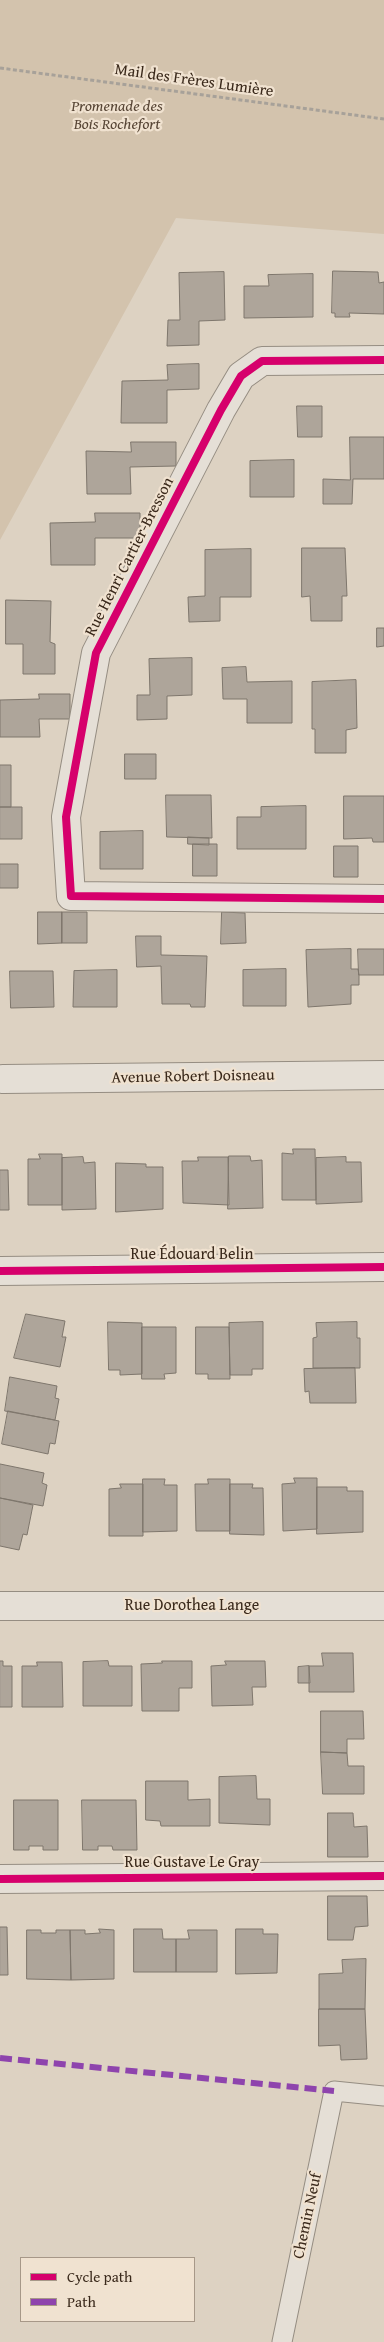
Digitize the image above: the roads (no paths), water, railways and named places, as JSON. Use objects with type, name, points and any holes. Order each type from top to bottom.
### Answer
[{"type":"street","name":"Rue Henri Cartier-Bresson","points":[[384,360],[262,361],[241,376],[221,410],[96,653],[66,817],[71,896],[384,899]]},
{"type":"street","name":"Avenue Robert Doisneau","points":[[3,1079],[384,1075]]},
{"type":"street","name":"Rue Édouard Belin","points":[[0,1271],[384,1267]]},
{"type":"street","name":"Rue Dorothea Lange","points":[[0,1606],[384,1606]]},
{"type":"street","name":"Rue Gustave Le Gray","points":[[0,1879],[384,1876]]},
{"type":"lane","name":"Chemin Neuf","points":[[282,2342],[334,2091],[384,2096]]},
{"type":"park label","name":"Promenade des Bois Rochefort","points":[[117,116]]}]
